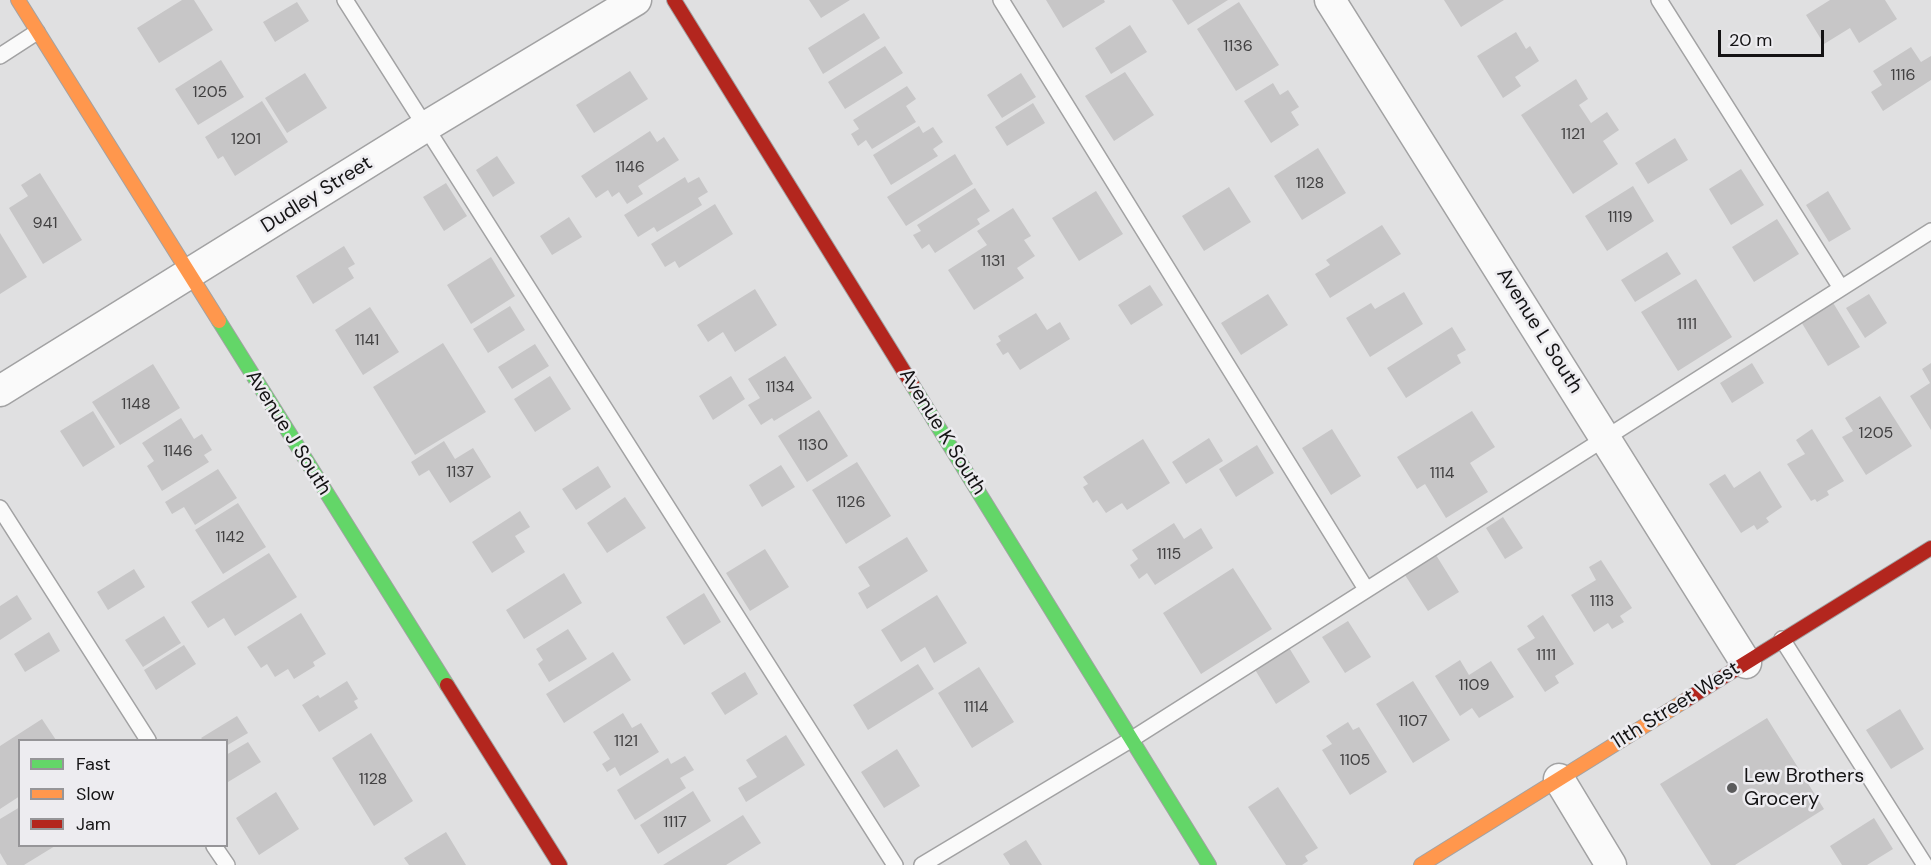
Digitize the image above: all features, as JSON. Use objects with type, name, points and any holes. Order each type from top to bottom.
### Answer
[{"type":"street","name":"Avenue J South","points":[[18,0],[560,865]]},
{"type":"street","name":"Dudley Street","points":[[0,391],[425,127],[636,0]]},
{"type":"street","name":"Avenue K South","points":[[674,0],[1209,865]]},
{"type":"street","name":"Avenue L South","points":[[1330,0],[1746,663]]},
{"type":"street","name":"11th Street West","points":[[1421,865],[1931,548]]},
{"type":"street","points":[[1559,779],[1611,865]]},
{"type":"lane","points":[[345,0],[895,865]]},
{"type":"lane","points":[[1001,0],[1366,589]]},
{"type":"lane","points":[[1659,0],[1841,288]]},
{"type":"lane","points":[[0,56],[37,32]]},
{"type":"lane","points":[[922,865],[1132,739],[1931,231]]},
{"type":"lane","points":[[0,508],[147,739]]},
{"type":"lane","points":[[1782,639],[1924,865]]},
{"type":"lane","points":[[215,847],[227,865]]},
{"type":"building","points":[[182,0],[194,0],[213,30],[159,63],[137,28]]},
{"type":"building","points":[[809,0],[850,0],[821,18]]},
{"type":"building","points":[[1046,0],[1104,0],[1105,2],[1063,28]]},
{"type":"building","points":[[1172,0],[1228,0],[1188,25]]},
{"type":"building","points":[[1444,0],[1504,0],[1461,27]]},
{"type":"building","points":[[1830,0],[1885,0],[1897,19],[1859,43],[1850,28],[1824,44],[1806,15]]},
{"type":"building","points":[[297,2],[309,21],[275,42],[263,22]]},
{"type":"building","points":[[1239,2],[1279,65],[1236,91],[1197,29]]},
{"type":"building","points":[[864,13],[880,38],[823,74],[808,48]]},
{"type":"building","points":[[1130,25],[1147,52],[1111,74],[1095,48]]},
{"type":"building","points":[[1516,32],[1526,49],[1530,46],[1539,61],[1515,77],[1521,86],[1503,98],[1477,56]]},
{"type":"building","points":[[885,46],[903,73],[845,109],[828,82]]},
{"type":"building","points":[[1911,47],[1921,62],[1931,56],[1931,80],[1883,111],[1871,92],[1882,85],[1873,71]]},
{"type":"building","points":[[221,60],[244,97],[198,125],[175,89]]},
{"type":"building","points":[[630,71],[648,99],[594,133],[576,105]]},
{"type":"building","points":[[1125,72],[1154,115],[1114,141],[1085,96]]},
{"type":"building","points":[[305,73],[327,108],[287,133],[265,98]]},
{"type":"building","points":[[1021,73],[1036,97],[1002,118],[987,95]]},
{"type":"building","points":[[1576,79],[1588,99],[1579,105],[1591,123],[1607,112],[1619,130],[1603,141],[1618,164],[1573,194],[1521,115]]},
{"type":"building","points":[[1273,83],[1280,95],[1288,90],[1299,107],[1291,112],[1299,125],[1271,143],[1244,101]]},
{"type":"building","points":[[907,86],[916,99],[906,106],[916,122],[872,149],[866,140],[858,146],[851,134],[859,129],[853,120]]},
{"type":"building","points":[[262,101],[288,142],[235,176],[223,156],[218,159],[205,137]]},
{"type":"building","points":[[1033,103],[1045,123],[1007,146],[995,127]]},
{"type":"building","points":[[919,126],[923,133],[933,127],[943,142],[933,149],[938,156],[891,185],[873,155]]},
{"type":"building","points":[[650,131],[657,142],[664,137],[679,160],[638,186],[643,194],[627,204],[619,192],[612,197],[608,190],[596,198],[581,176]]},
{"type":"building","points":[[1675,138],[1688,160],[1648,184],[1635,163]]},
{"type":"building","points":[[1318,148],[1346,193],[1302,220],[1274,176]]},
{"type":"building","points":[[955,154],[973,184],[906,226],[887,197]]},
{"type":"building","points":[[497,156],[515,183],[493,197],[476,170]]},
{"type":"building","points":[[1741,169],[1764,205],[1731,225],[1709,189]]},
{"type":"building","points":[[40,173],[82,240],[43,264],[9,208],[28,196],[21,185]]},
{"type":"building","points":[[685,177],[688,183],[699,177],[708,192],[698,198],[702,205],[657,232],[654,227],[638,237],[624,215]]},
{"type":"building","points":[[446,183],[467,216],[444,231],[423,197]]},
{"type":"building","points":[[1633,186],[1654,221],[1607,251],[1585,216]]},
{"type":"building","points":[[1229,187],[1251,222],[1204,251],[1182,216]]},
{"type":"building","points":[[975,188],[990,211],[977,219],[980,224],[935,253],[929,244],[922,249],[913,235],[921,231],[917,225]]},
{"type":"building","points":[[1096,191],[1123,234],[1079,261],[1052,218]]},
{"type":"building","points":[[1828,191],[1851,229],[1829,242],[1806,205]]},
{"type":"building","points":[[715,204],[733,234],[679,268],[675,261],[665,267],[651,244]]},
{"type":"building","points":[[1013,208],[1031,236],[1024,240],[1035,256],[1017,268],[1024,278],[974,310],[948,270],[987,245],[977,231]]},
{"type":"building","points":[[569,217],[582,237],[552,255],[540,236]]},
{"type":"building","points":[[1777,219],[1799,254],[1754,282],[1732,247]]},
{"type":"building","points":[[1382,225],[1401,254],[1330,298],[1315,274],[1330,265],[1326,260]]},
{"type":"building","points":[[0,233],[27,277],[0,294]]},
{"type":"building","points":[[344,246],[355,264],[348,268],[354,278],[313,304],[296,276]]},
{"type":"building","points":[[1667,252],[1681,274],[1635,302],[1621,280]]},
{"type":"building","points":[[491,257],[515,296],[471,324],[447,285]]},
{"type":"building","points":[[1696,279],[1732,337],[1678,371],[1641,312]]},
{"type":"building","points":[[1150,285],[1163,305],[1131,325],[1118,305]]},
{"type":"building","points":[[755,289],[777,325],[735,352],[723,332],[708,342],[697,325]]},
{"type":"building","points":[[1404,292],[1423,324],[1370,357],[1346,318],[1371,303],[1375,309]]},
{"type":"building","points":[[1268,294],[1288,325],[1241,355],[1221,323]]},
{"type":"building","points":[[1869,294],[1887,323],[1865,338],[1846,308]]},
{"type":"building","points":[[1832,301],[1860,347],[1828,366],[1800,320]]},
{"type":"building","points":[[510,306],[525,330],[488,353],[473,329]]},
{"type":"building","points":[[370,307],[399,352],[363,375],[335,330]]},
{"type":"building","points":[[1036,313],[1047,330],[1060,322],[1070,339],[1020,370],[1008,352],[1003,355],[996,344],[1001,341],[998,336]]},
{"type":"building","points":[[1452,327],[1466,350],[1457,355],[1461,363],[1406,398],[1387,368]]},
{"type":"building","points":[[443,343],[486,412],[415,455],[373,387]]},
{"type":"building","points":[[535,344],[549,366],[512,389],[498,367]]},
{"type":"building","points":[[785,356],[812,398],[774,421],[772,418],[761,425],[748,405],[760,398],[748,379]]},
{"type":"building","points":[[1752,363],[1764,383],[1732,403],[1720,383]]},
{"type":"building","points":[[1931,363],[1931,430],[1910,396],[1930,383],[1922,369]]},
{"type":"building","points":[[153,364],[180,408],[120,445],[92,402]]},
{"type":"building","points":[[550,376],[571,409],[535,432],[514,399]]},
{"type":"building","points":[[731,376],[745,399],[713,420],[699,396]]},
{"type":"building","points":[[1880,396],[1912,446],[1866,475],[1842,437],[1853,431],[1845,418]]},
{"type":"building","points":[[819,410],[848,456],[807,482],[778,436]]},
{"type":"building","points":[[93,411],[115,447],[83,467],[60,431]]},
{"type":"building","points":[[1472,411],[1495,447],[1470,463],[1488,492],[1446,518],[1425,484],[1417,489],[1397,457]]},
{"type":"building","points":[[181,418],[194,439],[202,434],[212,450],[204,455],[209,462],[162,491],[147,466],[154,461],[142,443]]},
{"type":"building","points":[[1332,429],[1361,476],[1331,495],[1302,448]]},
{"type":"building","points":[[1812,429],[1844,481],[1827,491],[1829,495],[1817,502],[1815,499],[1811,501],[1787,464],[1805,454],[1796,440]]},
{"type":"building","points":[[1209,438],[1223,461],[1186,484],[1172,462]]},
{"type":"building","points":[[1143,439],[1170,483],[1127,510],[1122,503],[1106,513],[1097,500],[1093,503],[1083,487],[1088,484],[1083,477]]},
{"type":"building","points":[[444,441],[455,459],[473,448],[491,477],[450,503],[429,470],[419,476],[411,462]]},
{"type":"building","points":[[1257,445],[1274,473],[1236,497],[1219,469]]},
{"type":"building","points":[[857,462],[891,516],[846,544],[812,490]]},
{"type":"building","points":[[781,465],[795,487],[762,507],[749,485]]},
{"type":"building","points":[[598,466],[611,487],[576,510],[562,489]]},
{"type":"building","points":[[218,469],[237,498],[195,525],[184,507],[172,514],[165,502]]},
{"type":"building","points":[[1760,471],[1782,507],[1766,518],[1769,522],[1757,530],[1754,525],[1741,533],[1709,484],[1725,474],[1734,488]]},
{"type":"building","points":[[625,497],[646,528],[607,553],[587,523]]},
{"type":"building","points":[[238,503],[266,547],[223,574],[195,530]]},
{"type":"building","points":[[520,511],[530,527],[515,536],[525,552],[492,573],[472,542]]},
{"type":"building","points":[[1503,517],[1523,548],[1505,559],[1486,528]]},
{"type":"building","points":[[1174,523],[1184,539],[1201,528],[1213,548],[1155,585],[1147,573],[1139,579],[1130,565],[1138,559],[1132,550]]},
{"type":"building","points":[[907,537],[928,571],[867,609],[858,593],[870,586],[858,567]]},
{"type":"building","points":[[765,549],[789,587],[750,611],[726,573]]},
{"type":"building","points":[[269,553],[297,597],[235,636],[224,618],[208,628],[191,602]]},
{"type":"building","points":[[1436,555],[1459,592],[1428,611],[1405,575]]},
{"type":"building","points":[[1601,560],[1632,608],[1620,616],[1624,622],[1612,629],[1608,623],[1594,632],[1571,595],[1596,580],[1589,567]]},
{"type":"building","points":[[1233,568],[1272,629],[1201,674],[1163,613]]},
{"type":"building","points":[[134,569],[145,587],[108,610],[97,592]]},
{"type":"building","points":[[564,573],[582,603],[524,639],[506,610]]},
{"type":"building","points":[[704,593],[721,622],[684,645],[666,617]]},
{"type":"building","points":[[17,595],[32,619],[0,640],[0,606]]},
{"type":"building","points":[[937,595],[967,643],[934,663],[925,647],[901,662],[881,630]]},
{"type":"building","points":[[301,613],[326,654],[313,662],[315,666],[294,679],[288,669],[275,677],[267,664],[261,668],[247,647]]},
{"type":"building","points":[[1543,615],[1574,664],[1555,676],[1559,683],[1545,692],[1517,649],[1535,638],[1527,626]]},
{"type":"building","points":[[164,616],[181,643],[143,667],[125,640]]},
{"type":"building","points":[[1348,621],[1371,657],[1345,673],[1322,637]]},
{"type":"building","points":[[568,629],[587,659],[549,682],[538,664],[543,660],[536,649]]},
{"type":"building","points":[[49,632],[60,651],[25,672],[14,654]]},
{"type":"building","points":[[184,645],[196,664],[156,690],[144,670]]},
{"type":"building","points":[[1288,646],[1310,682],[1276,704],[1254,668]]},
{"type":"building","points":[[613,652],[631,680],[564,723],[546,694]]},
{"type":"building","points":[[1460,660],[1469,675],[1491,661],[1514,697],[1479,718],[1472,708],[1460,716],[1435,676]]},
{"type":"building","points":[[918,664],[934,689],[868,730],[853,705]]},
{"type":"building","points":[[979,667],[1014,722],[972,748],[938,693]]},
{"type":"building","points":[[745,672],[758,694],[725,715],[711,693]]},
{"type":"building","points":[[347,681],[358,699],[354,701],[358,708],[319,732],[302,705],[318,695],[320,698]]},
{"type":"building","points":[[1413,681],[1450,740],[1413,763],[1376,704]]},
{"type":"building","points":[[1900,709],[1924,749],[1891,769],[1866,730]]},
{"type":"building","points":[[623,713],[632,728],[641,723],[659,752],[620,776],[615,767],[607,772],[602,764],[610,759],[593,732]]},
{"type":"building","points":[[237,716],[248,733],[228,745],[228,739],[201,738]]},
{"type":"building","points":[[1767,718],[1824,809],[1735,865],[1711,865],[1660,784]]},
{"type":"building","points":[[42,719],[55,739],[18,739],[18,797],[0,809],[0,746]]},
{"type":"building","points":[[1348,722],[1353,730],[1359,727],[1387,772],[1350,795],[1322,750],[1332,744],[1326,736]]},
{"type":"building","points":[[371,733],[413,801],[374,826],[332,758]]},
{"type":"building","points":[[786,735],[805,765],[746,802],[738,788],[757,777],[746,760]]},
{"type":"building","points":[[248,742],[261,762],[228,782],[228,754]]},
{"type":"building","points":[[897,749],[920,786],[884,808],[861,772]]},
{"type":"building","points":[[685,756],[694,770],[680,778],[686,788],[635,820],[617,790],[668,758],[671,764]]},
{"type":"building","points":[[1278,787],[1318,848],[1305,856],[1308,861],[1302,865],[1286,865],[1248,807]]},
{"type":"building","points":[[693,791],[711,821],[658,854],[640,825]]},
{"type":"building","points":[[276,792],[299,829],[259,855],[236,818]]},
{"type":"building","points":[[18,808],[18,847],[53,847],[24,865],[7,865],[0,853],[0,819]]},
{"type":"building","points":[[743,815],[761,843],[726,865],[663,865]]},
{"type":"building","points":[[1874,818],[1893,849],[1867,865],[1842,865],[1830,846]]},
{"type":"building","points":[[446,832],[466,865],[409,865],[404,858]]},
{"type":"building","points":[[1026,840],[1042,865],[1010,865],[1003,854]]},
{"type":"traffic: fast","points":[[219,321],[447,685]]},
{"type":"traffic: fast","points":[[913,386],[1209,865]]},
{"type":"traffic: slow","points":[[18,0],[219,321]]},
{"type":"traffic: slow","points":[[1421,865],[1686,700]]},
{"type":"traffic: jam","points":[[674,0],[913,386]]},
{"type":"traffic: jam","points":[[1686,700],[1931,548]]},
{"type":"traffic: jam","points":[[447,685],[560,865]]},
{"type":"place","name":"Lew Brothers Grocery","points":[[1732,788]]}]
